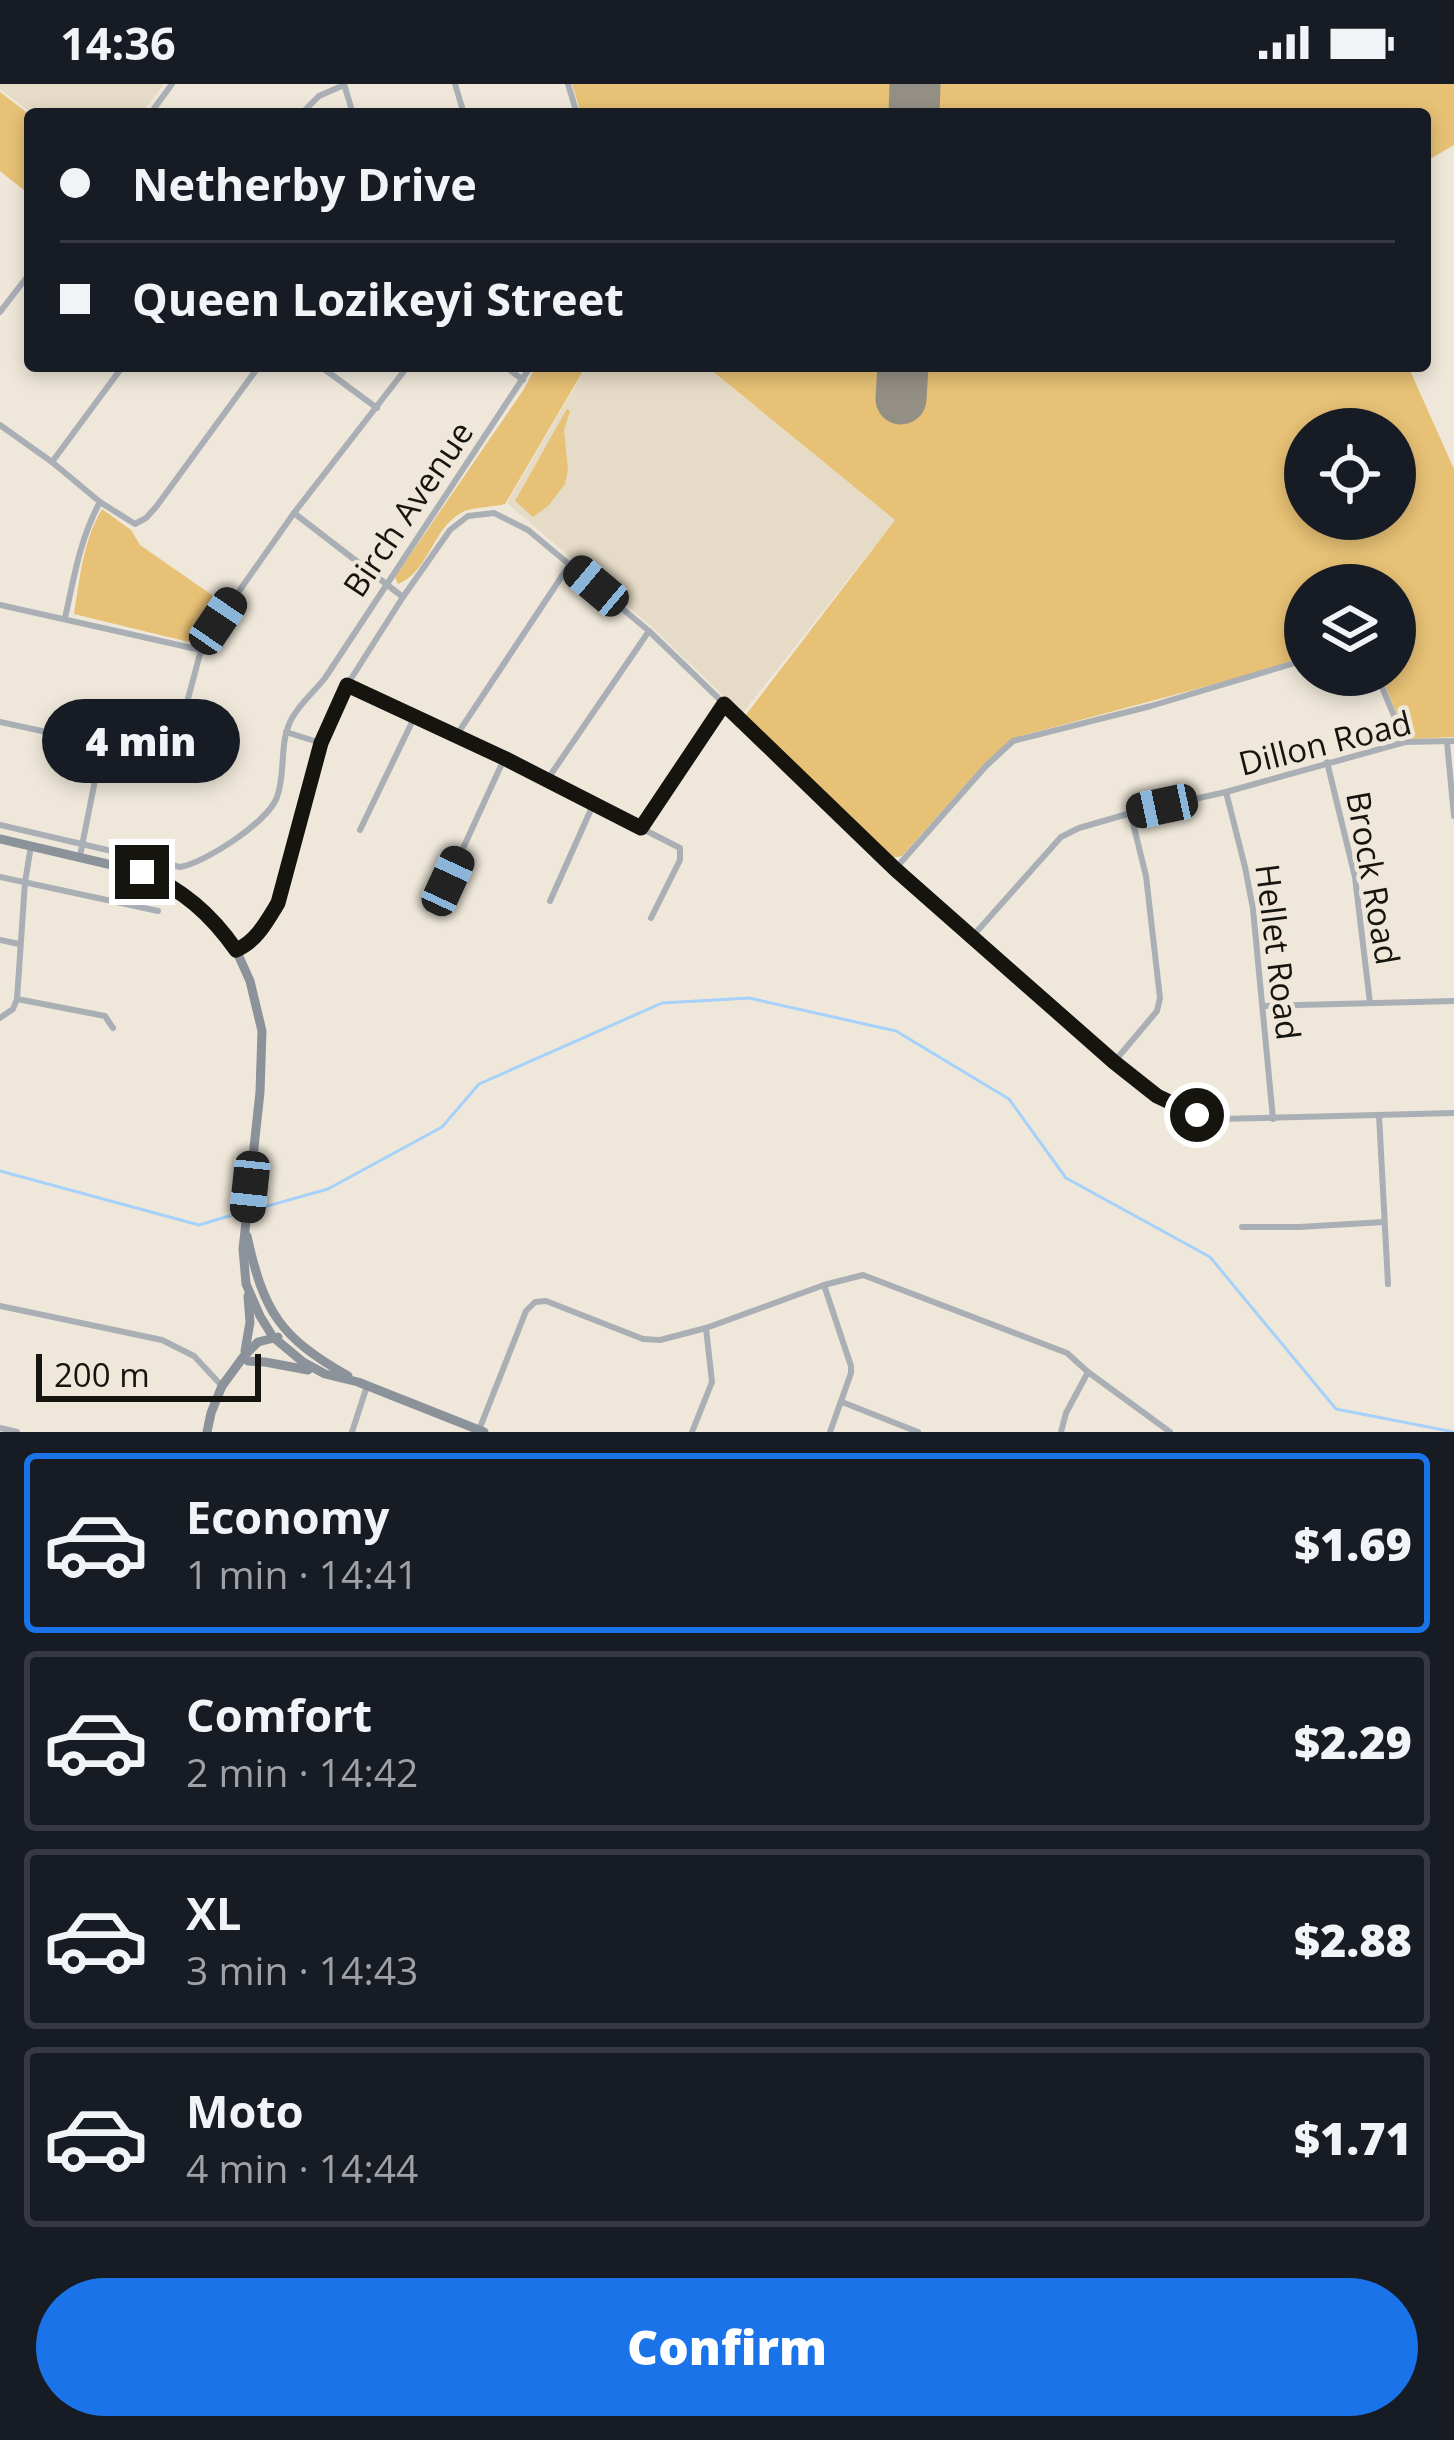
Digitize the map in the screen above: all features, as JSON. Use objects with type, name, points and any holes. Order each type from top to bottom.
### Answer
[{"type":"main road","points":[[0,839],[142,872],[174,887],[217,923],[236,950],[250,981],[262,1030],[243,1249],[250,1322],[244,1361]]},
{"type":"main road","points":[[245,1227],[254,1269],[271,1308],[302,1348]]},
{"type":"main road","points":[[246,1284],[272,1336],[303,1363],[325,1374]]},
{"type":"main road","points":[[271,1308],[272,1336]]},
{"type":"main road","points":[[207,1432],[222,1386],[258,1342],[272,1336],[363,1384]]},
{"type":"main road","points":[[244,1361],[289,1365],[363,1384],[482,1431]]},
{"type":"street","points":[[307,108],[344,84]]},
{"type":"street","points":[[0,312],[24,281]]},
{"type":"street","points":[[52,462],[119,372]]},
{"type":"street","points":[[0,439],[3,427],[135,524],[146,518],[255,372]]},
{"type":"street","points":[[328,372],[377,408]]},
{"type":"street","points":[[0,722],[157,756],[175,747],[201,650],[218,621],[294,513],[404,372]]},
{"type":"street","points":[[513,372],[523,380]]},
{"type":"street","name":"Birch Avenue","points":[[286,732],[528,372]]},
{"type":"street","points":[[65,618],[81,544],[100,502]]},
{"type":"street","points":[[294,513],[403,597]]},
{"type":"street","points":[[236,950],[255,937],[278,903],[321,743],[347,685],[450,530],[476,513],[501,514],[528,530],[649,631],[895,869],[1157,1096],[1197,1115],[1220,1119],[1454,1113]]},
{"type":"street","points":[[456,736],[570,564]]},
{"type":"street","points":[[0,604],[201,650]]},
{"type":"street","points":[[547,780],[649,631]]},
{"type":"street","points":[[895,869],[1013,742],[1284,667]]},
{"type":"street","points":[[347,685],[504,758],[681,850],[651,918]]},
{"type":"street","points":[[1386,696],[1405,742]]},
{"type":"street","points":[[641,828],[724,704]]},
{"type":"street","points":[[360,830],[414,718]]},
{"type":"street","points":[[0,825],[180,867],[203,859],[258,822],[276,800],[286,732],[321,743]]},
{"type":"street","points":[[1450,741],[1454,816]]},
{"type":"street","name":"Dillon Road","points":[[972,937],[1065,834],[1405,742],[1450,741]]},
{"type":"street","points":[[80,856],[102,746]]},
{"type":"street","points":[[448,881],[504,758]]},
{"type":"street","name":"Brock Road","points":[[1328,762],[1355,877],[1370,1003]]},
{"type":"street","name":"Hellet Road","points":[[1226,792],[1245,867],[1273,1119]]},
{"type":"street","points":[[550,901],[593,805]]},
{"type":"street","points":[[1114,1062],[1157,1011],[1160,998],[1146,876],[1131,813]]},
{"type":"street","points":[[0,1018],[13,1009],[16,999],[31,846]]},
{"type":"street","points":[[0,877],[158,911]]},
{"type":"street","points":[[0,940],[19,944]]},
{"type":"street","points":[[16,999],[105,1016],[113,1028]]},
{"type":"street","points":[[1263,1006],[1454,1001]]},
{"type":"street","points":[[1379,1115],[1388,1285]]},
{"type":"street","points":[[1242,1226],[1384,1222]]},
{"type":"street","points":[[482,1431],[526,1311],[535,1302],[546,1301],[652,1341],[706,1328],[852,1277],[873,1278],[1067,1353],[1170,1432]]},
{"type":"street","points":[[824,1285],[851,1366],[830,1432]]},
{"type":"street","points":[[0,1306],[162,1340],[194,1356],[222,1386]]},
{"type":"street","points":[[692,1432],[712,1382],[706,1328]]},
{"type":"street","points":[[1061,1432],[1066,1412],[1088,1372]]},
{"type":"street","points":[[352,1432],[363,1384]]},
{"type":"street","points":[[842,1402],[918,1432]]},
{"type":"street","points":[[0,1428],[17,1432]]},
{"type":"shaded area","points":[[0,84],[164,84],[146,108],[25,108],[0,89]]},
{"type":"shaded area","points":[[572,84],[1454,84],[1454,145],[1431,158],[1431,108],[579,108]]},
{"type":"shaded area","points":[[0,92],[24,110],[24,190],[0,171]]},
{"type":"shaded area","points":[[533,372],[582,372],[505,504],[454,517],[417,569],[398,584],[395,577]]},
{"type":"shaded area","points":[[583,372],[712,372],[895,520],[742,714],[652,627],[507,503]]},
{"type":"shaded area","points":[[713,372],[1411,372],[1454,469],[1454,737],[1406,736],[1390,696],[1416,696],[1416,564],[1284,564],[1284,663],[1021,736],[984,764],[902,856],[891,858],[745,716],[895,520]]},
{"type":"shaded area","points":[[567,409],[565,484],[533,517],[515,501]]},
{"type":"shaded area","points":[[102,509],[131,530],[140,545],[222,602],[197,644],[74,614],[86,547]]},
{"type":"waterway","points":[[253,1210],[328,1189],[442,1127],[479,1084],[662,1003],[749,998],[896,1031],[1009,1099],[1066,1178],[1210,1257],[1336,1409],[1454,1432]]},
{"type":"waterway","points":[[0,1171],[199,1225],[243,1212]]},
{"type":"runway","points":[[914,108],[915,84]]},
{"type":"runway","points":[[901,399],[903,372]]},
{"type":"route","points":[[142,872],[174,887],[201,908],[236,950],[246,946],[278,903],[321,743],[347,685],[641,828],[724,704],[895,869],[1114,1062],[1157,1096],[1197,1115]]}]
